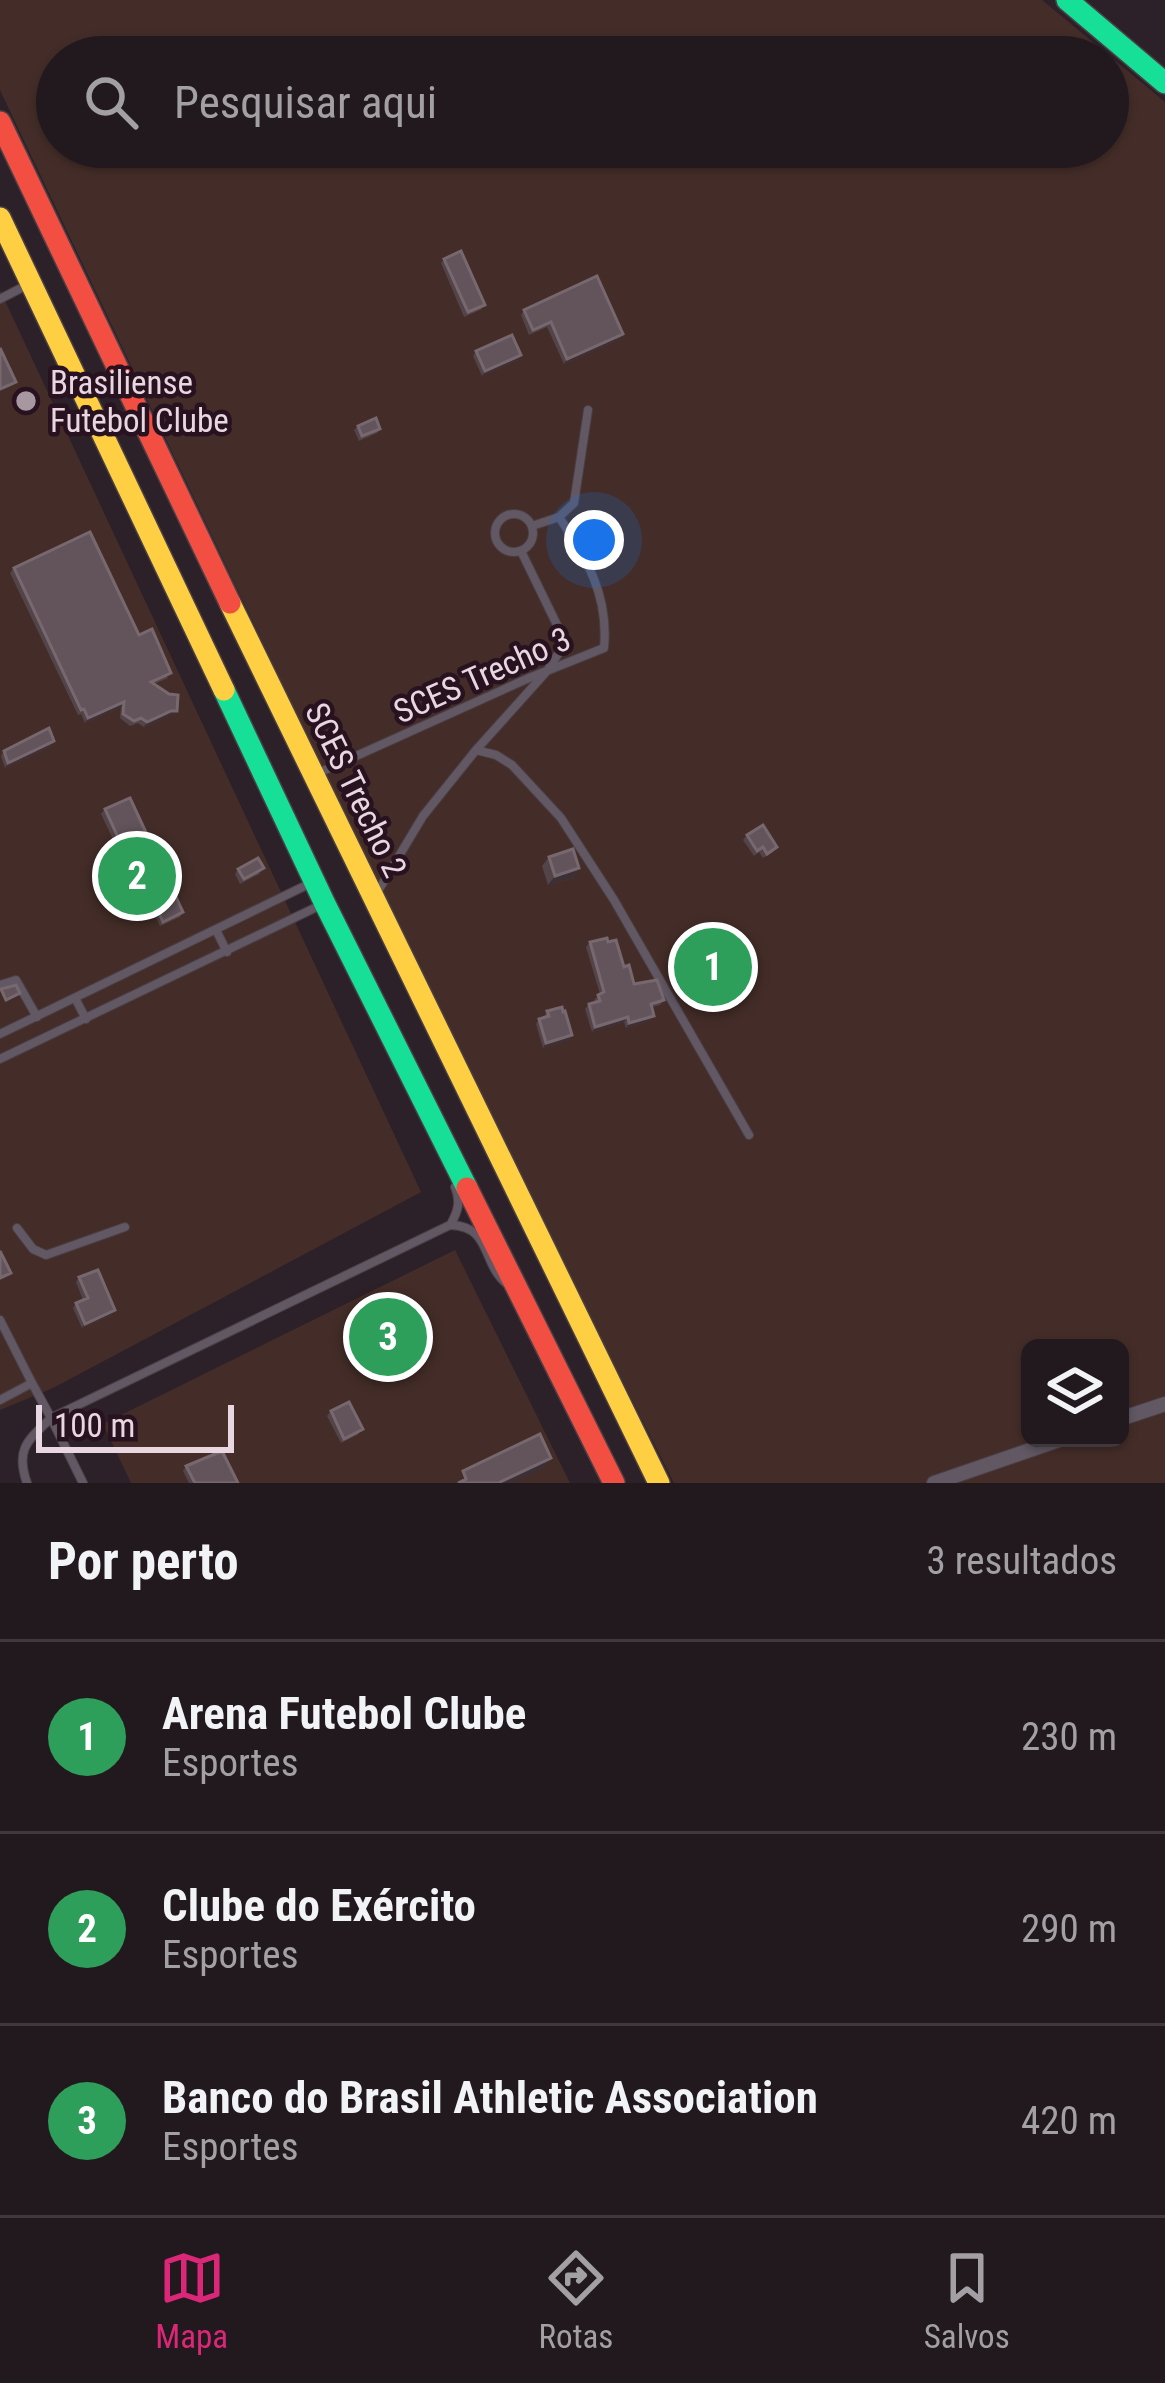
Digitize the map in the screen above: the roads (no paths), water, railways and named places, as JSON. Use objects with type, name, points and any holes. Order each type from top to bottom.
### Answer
[{"type":"main road","points":[[1066,0],[1109,36]]},
{"type":"main road","points":[[1129,53],[1165,83]]},
{"type":"main road","name":"SCES Trecho 2","points":[[0,122],[659,1483]]},
{"type":"main road","points":[[0,218],[325,904],[614,1483]]},
{"type":"main road","points":[[31,283],[43,288],[71,272]]},
{"type":"main road","points":[[71,370],[86,351],[110,352]]},
{"type":"street","points":[[1129,1416],[1165,1404]]},
{"type":"street","points":[[934,1483],[1039,1447]]},
{"type":"lane","points":[[0,298],[31,283]]},
{"type":"lane","points":[[532,526],[560,517],[574,502],[589,410]]},
{"type":"lane","points":[[507,515],[521,515],[532,526],[531,541],[521,551],[506,551],[496,540],[496,525],[507,515]]},
{"type":"lane","name":"SCES Trecho 3","points":[[313,776],[604,648],[607,624],[601,595],[590,564],[560,517]]},
{"type":"lane","points":[[373,900],[422,816],[562,648],[558,627],[521,551]]},
{"type":"lane","points":[[476,750],[512,765],[561,818],[614,900],[749,1135]]},
{"type":"lane","points":[[0,1034],[315,881]]},
{"type":"lane","points":[[0,1059],[325,904]]},
{"type":"lane","points":[[216,930],[227,952]]},
{"type":"lane","points":[[0,985],[16,980],[37,1017]]},
{"type":"lane","points":[[75,998],[86,1019]]},
{"type":"lane","points":[[436,1125],[435,1148],[459,1199],[450,1225]]},
{"type":"lane","points":[[27,1483],[22,1451],[51,1418],[450,1225],[470,1227],[477,1233],[498,1278],[520,1295]]},
{"type":"lane","points":[[17,1228],[33,1249],[46,1255],[124,1226]]},
{"type":"lane","points":[[0,1320],[83,1483]]},
{"type":"lane","points":[[0,1400],[32,1383]]},
{"type":"place","name":"Brasiliense Futebol Clube","points":[[26,401]]},
{"type":"place","name":"Clube do Exército","points":[[137,876]]},
{"type":"place","name":"Arena Futebol Clube","points":[[713,967]]},
{"type":"place","name":"Banco do Brasil Athletic Association","points":[[388,1337]]}]
